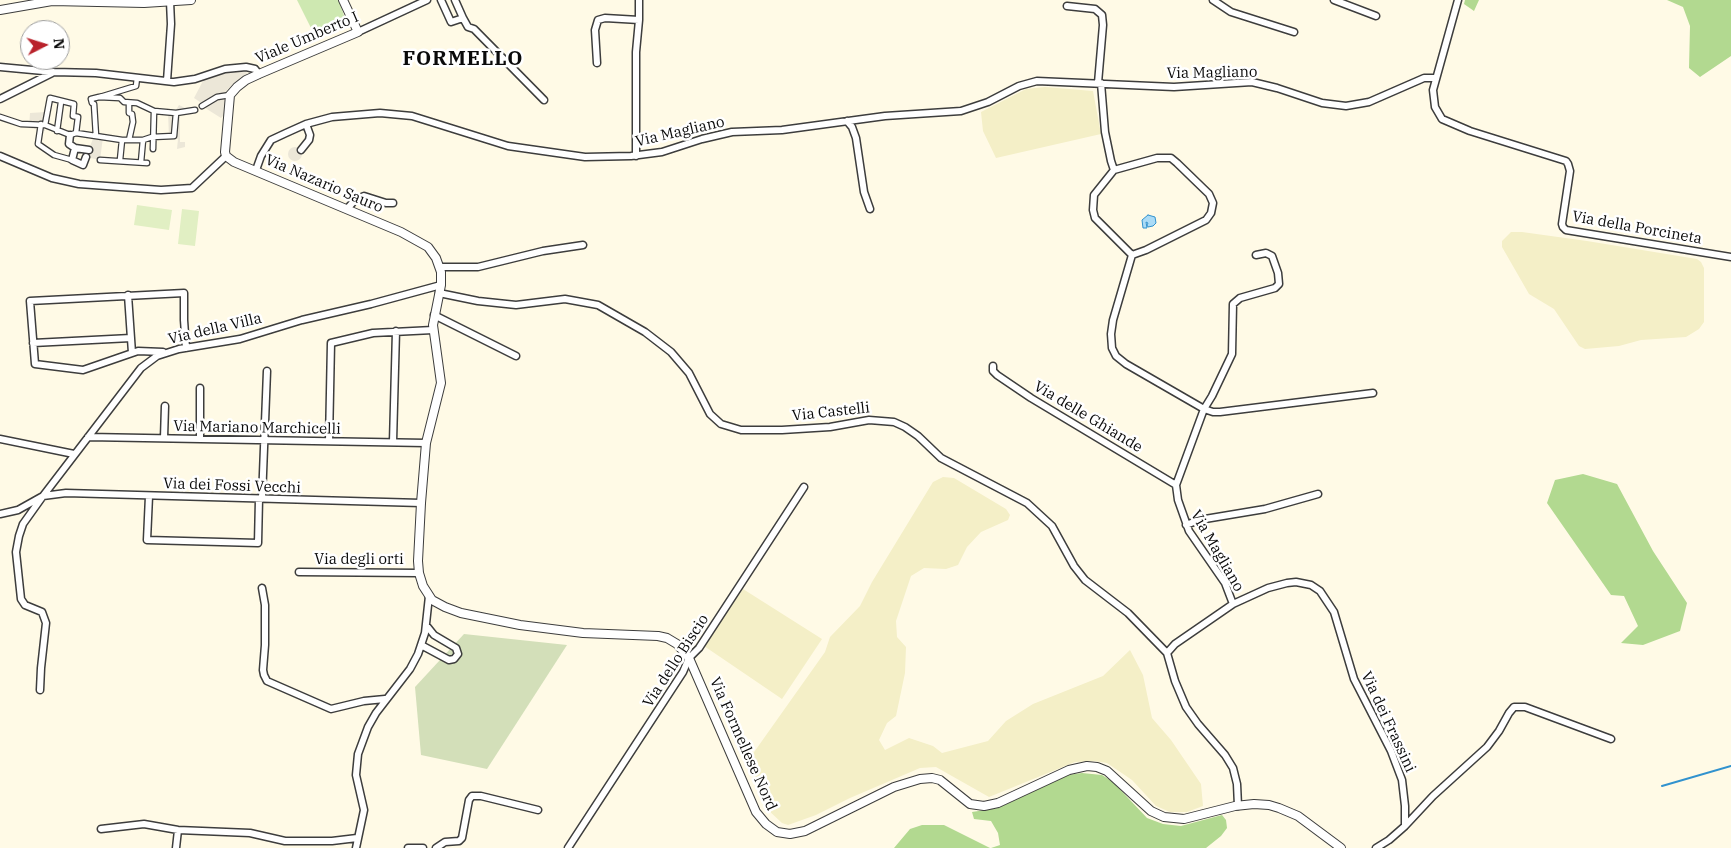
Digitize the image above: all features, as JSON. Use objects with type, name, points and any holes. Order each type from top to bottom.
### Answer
[{"type":"street","points":[[0,10],[52,1],[144,3],[192,0]]},
{"type":"street","points":[[344,0],[358,32]]},
{"type":"street","name":"Viale Umberto I","points":[[230,95],[246,80],[358,32],[415,2],[427,0]]},
{"type":"street","points":[[441,0],[451,22],[463,18]]},
{"type":"street","points":[[455,0],[468,27],[474,29],[544,100]]},
{"type":"street","points":[[636,156],[636,52],[639,0]]},
{"type":"street","points":[[1212,0],[1231,12],[1294,32]]},
{"type":"street","points":[[1334,0],[1376,16]]},
{"type":"street","name":"Via della Porcineta","points":[[1458,0],[1433,90],[1433,99],[1437,111],[1442,118],[1470,131],[1567,162],[1570,171],[1562,222],[1564,229],[1731,257]]},
{"type":"street","points":[[167,81],[171,24],[170,2]]},
{"type":"street","points":[[1067,6],[1095,9],[1102,15],[1104,25],[1099,83],[1105,132],[1110,161],[1114,170]]},
{"type":"street","points":[[597,63],[595,30],[598,20],[608,18],[639,20]]},
{"type":"street","points":[[0,67],[54,72],[96,73],[167,81],[195,79],[225,69],[246,66],[259,74]]},
{"type":"street","points":[[0,99],[54,72]]},
{"type":"street","points":[[96,136],[94,104],[91,99],[136,86],[137,78]]},
{"type":"street","name":"Via Magliano","points":[[256,170],[261,156],[271,140],[306,124],[332,117],[380,113],[412,116],[508,146],[585,158],[636,156],[662,152],[727,133],[789,129],[902,114],[961,111],[1033,81],[1048,80],[1183,87],[1252,82],[1322,103],[1346,106],[1369,102],[1424,78],[1436,78]]},
{"type":"street","points":[[0,156],[52,178],[79,184],[161,190],[192,188],[226,156],[230,95],[217,97],[202,106]]},
{"type":"street","points":[[99,97],[120,98],[124,102],[137,102],[154,111],[176,113],[195,110]]},
{"type":"street","points":[[86,157],[83,165],[54,155],[38,144],[50,98],[74,104],[73,116],[78,117],[68,144],[75,148],[88,150]]},
{"type":"street","points":[[57,131],[61,102]]},
{"type":"street","points":[[129,102],[129,113],[132,114],[129,140]]},
{"type":"street","points":[[153,149],[154,111]]},
{"type":"street","points":[[0,117],[21,124],[43,125],[57,131],[73,134],[122,140],[143,140],[152,137],[174,136],[176,113]]},
{"type":"street","points":[[847,121],[852,127],[856,138],[864,192],[870,209]]},
{"type":"street","points":[[301,150],[310,136],[306,124]]},
{"type":"street","points":[[120,160],[122,140]]},
{"type":"street","points":[[141,162],[143,140]]},
{"type":"street","points":[[72,160],[75,148]]},
{"type":"street","name":"Via Nazario Sauro","points":[[226,156],[234,162],[401,232],[428,247],[440,267],[441,285]]},
{"type":"street","points":[[1157,158],[1171,158],[1209,194],[1213,203],[1211,214],[1206,220],[1132,255],[1096,218],[1093,210],[1094,195],[1114,170],[1157,158]]},
{"type":"street","points":[[100,160],[147,163]]},
{"type":"street","points":[[347,208],[355,200],[364,196],[386,203],[393,202]]},
{"type":"street","points":[[440,267],[478,267],[543,251],[583,245]]},
{"type":"street","name":"Via Magliano","points":[[1233,604],[1225,583],[1186,525],[1178,504],[1176,485],[1204,409],[1232,354],[1232,304],[1240,298],[1275,288],[1279,284],[1278,273],[1272,256],[1266,253],[1256,255]]},
{"type":"street","points":[[1132,255],[1113,320],[1111,336],[1113,350],[1116,356],[1126,364],[1204,409],[1210,412],[1220,412],[1373,393]]},
{"type":"street","points":[[356,848],[364,808],[356,778],[357,758],[368,727],[386,699],[412,666],[421,646],[426,625],[429,596],[423,586],[419,573],[418,560],[420,503],[426,443],[441,383],[434,330],[434,315],[441,285]]},
{"type":"street","name":"Via della Villa","points":[[0,514],[18,510],[42,496],[141,368],[157,356],[186,348],[240,339],[302,320],[441,285]]},
{"type":"street","points":[[169,352],[138,351],[83,370],[35,364],[30,301],[184,292],[186,348]]},
{"type":"street","name":"Via Castelli","points":[[439,293],[478,301],[516,305],[565,299],[586,302],[602,307],[645,332],[667,349],[689,373],[712,417],[727,427],[744,430],[782,430],[830,427],[873,419],[890,420],[902,425],[918,436],[940,458],[1014,496],[1041,514],[1055,529],[1073,564],[1085,580],[1128,613],[1167,652],[1175,681],[1186,707],[1201,728],[1225,755],[1232,768],[1237,784],[1238,806]]},
{"type":"street","points":[[128,295],[132,353]]},
{"type":"street","points":[[434,315],[516,356]]},
{"type":"street","points":[[329,441],[331,343],[373,332],[434,330]]},
{"type":"street","points":[[393,442],[396,331]]},
{"type":"street","points":[[34,344],[131,338]]},
{"type":"street","name":"Via delle Ghiande","points":[[993,366],[993,371],[996,375],[1031,398],[1176,485]]},
{"type":"street","points":[[149,496],[147,540],[258,542],[267,371]]},
{"type":"street","points":[[200,388],[200,439]]},
{"type":"street","points":[[164,438],[165,406]]},
{"type":"street","name":"Via Mariano Marchicelli","points":[[88,437],[426,443]]},
{"type":"street","points":[[0,439],[74,454]]},
{"type":"street","name":"Via dello Biscio","points":[[568,848],[683,672],[689,658],[699,648],[804,487]]},
{"type":"street","name":"Via dei Fossi Vecchi","points":[[42,496],[61,493],[420,503]]},
{"type":"street","points":[[1186,525],[1196,521],[1265,508],[1318,494]]},
{"type":"street","points":[[40,690],[46,623],[42,612],[24,605],[21,599],[16,552],[23,524],[42,496]]},
{"type":"street","name":"Via degli orti","points":[[299,572],[419,573]]},
{"type":"street","name":"Via dei Frassini","points":[[1167,652],[1175,644],[1233,604],[1268,588],[1290,582],[1311,585],[1324,595],[1338,620],[1348,662],[1357,687],[1396,762],[1402,784],[1405,826]]},
{"type":"street","points":[[262,588],[265,599],[263,670],[266,679],[331,709],[364,700],[386,699]]},
{"type":"street","name":"Via Formellese Nord","points":[[429,596],[438,604],[455,611],[520,624],[583,633],[664,637],[681,646],[689,658],[756,812],[766,824],[777,832],[790,834],[805,831],[894,787],[920,778],[932,778],[943,781],[970,804],[984,806],[998,803],[1069,770],[1087,766],[1104,769],[1151,811],[1164,817],[1184,819],[1238,806],[1265,805],[1290,812],[1303,819],[1341,848]]},
{"type":"street","points":[[421,646],[449,660],[454,659],[458,654],[456,648],[434,635],[426,625]]},
{"type":"street","points":[[1376,848],[1405,826],[1433,796],[1486,747],[1514,707],[1525,707],[1611,739]]},
{"type":"street","points":[[436,848],[445,842],[457,841],[462,838],[469,800],[472,796],[481,796],[538,810]]},
{"type":"street","points":[[101,829],[144,824],[178,830],[250,833],[289,841],[332,841],[357,838]]},
{"type":"street","points":[[176,848],[178,830]]},
{"type":"street","points":[[408,848],[424,848]]},
{"type":"shaded area","points":[[245,70],[246,76],[227,90],[224,115],[221,118],[202,106],[194,98],[204,79],[228,71]]},
{"type":"shaded area","points":[[1045,87],[1093,91],[1101,134],[996,158],[983,131],[981,112],[1026,89]]},
{"type":"shaded area","points":[[179,105],[189,110],[192,107],[197,107],[193,114],[180,115],[180,142],[185,142],[185,147],[177,149],[178,139],[169,138],[168,111],[176,110]]},
{"type":"shaded area","points":[[46,112],[45,131],[29,128],[30,113]]},
{"type":"shaded area","points":[[94,136],[103,137],[100,160],[86,157]]},
{"type":"shaded area","points":[[292,147],[298,147],[302,154],[298,161],[292,161],[288,157],[288,151]]},
{"type":"shaded area","points":[[1511,232],[1587,241],[1697,259],[1704,268],[1704,322],[1699,329],[1686,337],[1641,340],[1619,346],[1585,349],[1579,346],[1554,309],[1529,294],[1502,247],[1502,241]]},
{"type":"shaded area","points":[[943,477],[954,478],[1006,509],[1010,515],[1008,520],[981,532],[967,547],[958,565],[946,569],[924,568],[911,576],[896,621],[897,637],[906,647],[905,673],[896,716],[887,723],[879,740],[885,750],[909,738],[933,746],[942,753],[988,741],[1006,721],[1033,704],[1103,676],[1130,650],[1143,675],[1152,718],[1171,740],[1201,784],[1203,806],[1187,812],[1170,812],[1156,806],[1132,780],[1107,763],[1095,761],[1075,762],[989,797],[936,767],[920,768],[816,815],[788,825],[782,823],[767,809],[751,763],[752,755],[825,652],[830,637],[860,606],[872,582],[933,482]]},
{"type":"shaded area","points":[[743,589],[822,639],[782,699],[704,646]]},
{"type":"green space","points":[[297,0],[339,0],[346,22],[334,32],[329,30],[316,38]]},
{"type":"green space","points":[[1465,0],[1479,0],[1474,11],[1464,4]]},
{"type":"green space","points":[[1667,0],[1731,0],[1731,56],[1700,77],[1689,68],[1690,26],[1683,7]]},
{"type":"green space","points":[[137,205],[172,210],[169,230],[134,225]]},
{"type":"green space","points":[[182,209],[199,211],[195,246],[178,244]]},
{"type":"green space","points":[[1583,474],[1617,484],[1653,551],[1687,603],[1680,631],[1643,645],[1621,643],[1638,626],[1624,596],[1611,595],[1547,503],[1555,480]]},
{"type":"green space","points":[[464,634],[567,645],[487,769],[421,755],[415,687]]},
{"type":"green space","points":[[1082,773],[1102,775],[1113,782],[1147,818],[1163,824],[1181,826],[1222,815],[1226,820],[1227,828],[1221,836],[1206,848],[991,848],[1000,845],[998,833],[991,821],[974,819],[972,812],[998,808],[1068,775]]},
{"type":"green space","points":[[922,825],[944,825],[990,848],[894,848],[910,829]]},
{"type":"water","points":[[1148,215],[1155,217],[1156,223],[1148,227],[1146,222],[1147,228],[1143,228],[1142,220]]},
{"type":"waterway","points":[[1662,786],[1731,766]]},
{"type":"district","name":"FORMELLO","points":[[463,59]]}]
